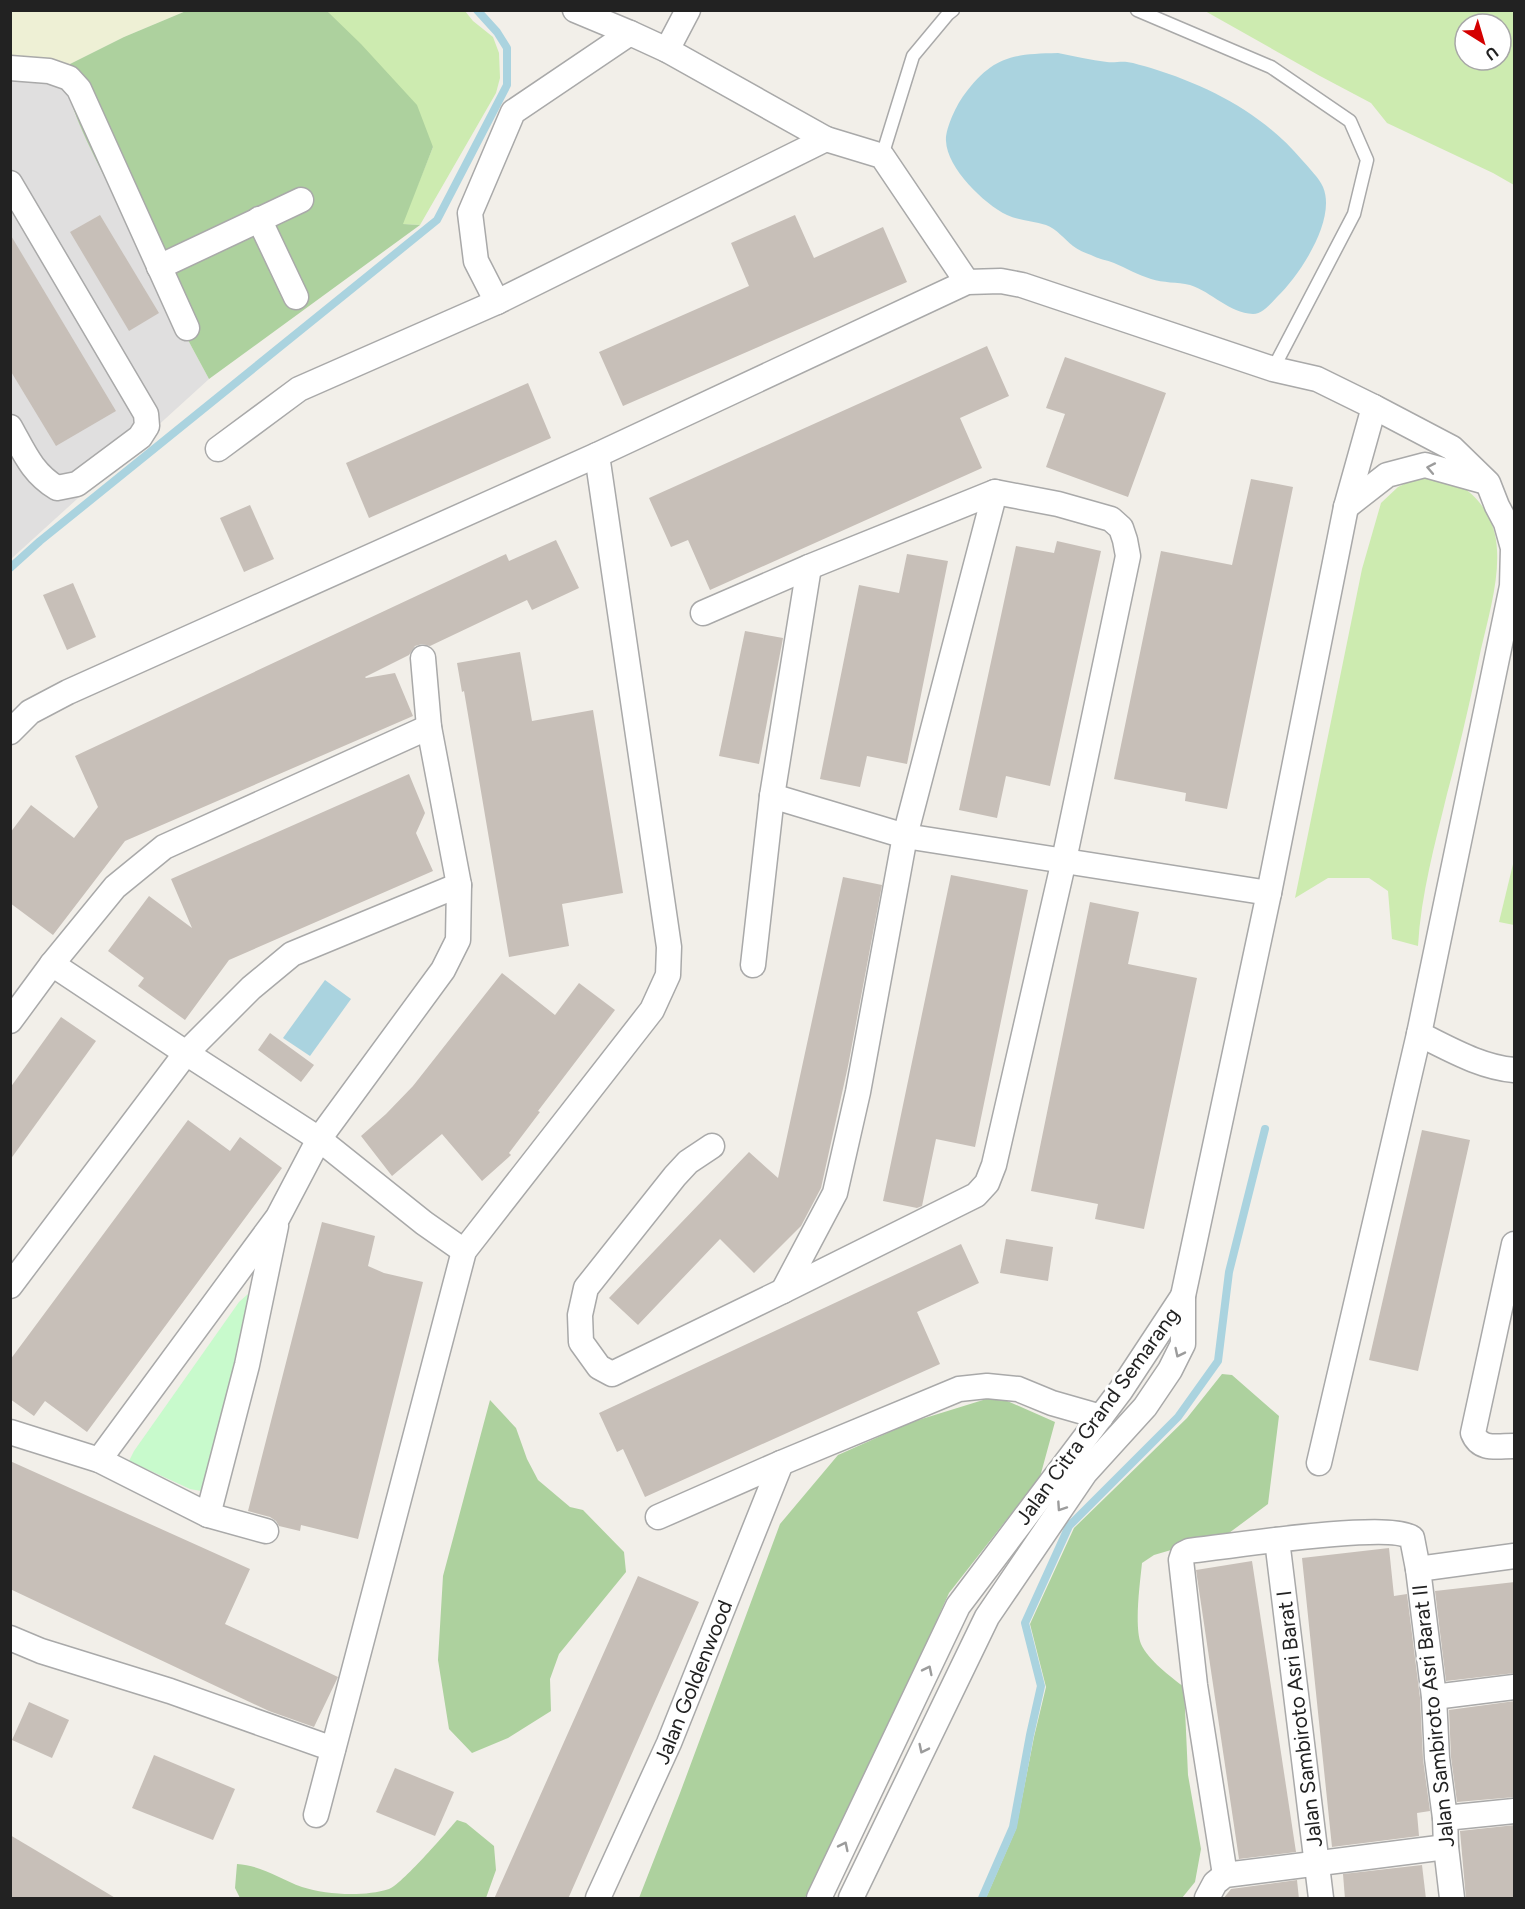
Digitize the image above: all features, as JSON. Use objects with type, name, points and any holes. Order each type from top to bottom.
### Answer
[{"type":"street","points":[[575,10],[667,50],[826,139],[882,156],[967,282]]},
{"type":"street","points":[[667,50],[688,10]]},
{"type":"street","points":[[497,302],[476,261],[471,213],[513,111],[630,33]]},
{"type":"street","points":[[10,68],[49,71],[69,78],[79,89],[187,328]]},
{"type":"street","points":[[218,449],[299,389],[497,302],[826,139]]},
{"type":"street","points":[[10,183],[146,414],[147,426],[140,437],[77,484],[57,488],[43,480],[34,469],[10,427]]},
{"type":"street","points":[[159,267],[301,200]]},
{"type":"street","points":[[259,219],[296,297]]},
{"type":"street","points":[[10,732],[30,712],[68,692],[597,455],[967,282],[1000,280],[1022,285],[1273,369],[1317,380],[1452,448],[1488,483],[1506,523],[1514,546],[1512,586],[1419,1034],[1319,1463]]},
{"type":"street","points":[[1183,1296],[1269,893],[1346,507],[1374,407]]},
{"type":"street","points":[[316,1815],[464,1251],[652,1010],[668,975],[669,947],[597,455]]},
{"type":"street","points":[[1346,507],[1387,475],[1425,465],[1488,483]]},
{"type":"street","points":[[783,1291],[834,1193],[858,1092],[905,836],[995,492]]},
{"type":"street","points":[[703,613],[809,567],[995,492],[1058,504],[1111,519],[1121,528],[1128,556],[1064,860],[994,1165],[987,1183],[976,1195],[612,1374],[599,1367],[581,1342],[580,1315],[586,1288],[675,1176],[688,1162],[712,1146]]},
{"type":"street","points":[[753,965],[772,796],[809,567]]},
{"type":"street","points":[[99,1460],[278,1217],[319,1139],[443,970],[458,940],[459,885],[429,727],[423,658]]},
{"type":"street","points":[[10,1021],[52,964],[115,887],[164,847],[429,727]]},
{"type":"street","points":[[772,796],[905,836],[1269,893]]},
{"type":"street","points":[[10,1286],[186,1053],[251,988],[292,954],[459,885]]},
{"type":"street","points":[[52,964],[319,1139],[424,1223],[464,1251]]},
{"type":"street","points":[[1419,1034],[1479,1063],[1515,1070]]},
{"type":"street","points":[[208,1515],[247,1365],[278,1217]]},
{"type":"street","points":[[1515,1244],[1505,1328],[1473,1433],[1476,1441],[1484,1446],[1515,1446]]},
{"type":"street","name":"Jalan Citra Grand Semarang","points":[[851,1899],[987,1617],[1077,1467],[1101,1416],[1132,1375],[1183,1296]]},
{"type":"street","name":"Jalan Citra Grand Semarang","points":[[819,1899],[958,1606],[1077,1467],[1145,1407],[1170,1370],[1183,1344],[1183,1296]]},
{"type":"street","points":[[658,1517],[959,1389],[987,1386],[1018,1389],[1052,1403],[1101,1416]]},
{"type":"street","points":[[10,1432],[99,1460],[208,1515],[266,1531]]},
{"type":"street","name":"Jalan Goldenwood","points":[[598,1899],[669,1743],[781,1463]]},
{"type":"street","name":"Jalan Sambiroto Asri Barat II","points":[[1277,1540],[1354,1532],[1408,1535],[1412,1538],[1434,1697],[1437,1758],[1452,1899]]},
{"type":"street","points":[[1225,1875],[1195,1685],[1182,1556],[1189,1551],[1277,1540]]},
{"type":"street","name":"Jalan Sambiroto Asri Barat I","points":[[1277,1540],[1321,1899]]},
{"type":"street","points":[[1418,1569],[1515,1556]]},
{"type":"street","points":[[10,1638],[41,1651],[170,1691],[333,1749]]},
{"type":"street","points":[[1434,1697],[1515,1687]]},
{"type":"street","points":[[1445,1818],[1515,1811]]},
{"type":"street","points":[[1207,1899],[1215,1883],[1225,1875],[1446,1847]]},
{"type":"lane","points":[[882,156],[913,56],[953,10]]},
{"type":"lane","points":[[1137,10],[1271,68],[1350,121],[1367,160],[1354,214],[1273,369]]},
{"type":"shaded area","points":[[11,63],[65,84],[75,114],[103,174],[153,275],[209,379],[11,559]]},
{"type":"green space","points":[[11,11],[186,11],[124,37],[62,68],[11,63]]},
{"type":"green space","points":[[186,11],[327,11],[417,105],[433,147],[403,224],[420,225],[209,379],[91,149],[71,101],[62,68],[124,37]]},
{"type":"green space","points":[[327,11],[465,11],[473,21],[493,37],[499,53],[500,78],[496,93],[420,225],[402,224],[433,147]]},
{"type":"green space","points":[[1205,11],[1514,11],[1514,185],[1387,123],[1371,103]]},
{"type":"green space","points":[[1417,478],[1448,481],[1470,493],[1479,502],[1492,524],[1497,550],[1495,587],[1490,613],[1429,869],[1418,946],[1392,939],[1388,891],[1369,878],[1328,878],[1295,898],[1362,569],[1381,503],[1398,487]]},
{"type":"green space","points":[[1514,860],[1514,925],[1499,922]]},
{"type":"green space","points":[[248,1294],[250,1307],[206,1483],[201,1491],[190,1489],[129,1461],[239,1302]]},
{"type":"green space","points":[[1222,1374],[1232,1375],[1279,1416],[1268,1504],[1229,1533],[1154,1555],[1142,1563],[1138,1604],[1139,1636],[1144,1650],[1160,1668],[1184,1687],[1188,1775],[1201,1849],[1195,1882],[1182,1898],[986,1898],[1016,1829],[1046,1687],[1030,1624],[1074,1528],[1187,1418]]},
{"type":"green space","points":[[996,1396],[1055,1422],[1040,1477],[949,1593],[905,1691],[805,1898],[639,1898],[780,1524],[838,1455],[912,1422]]},
{"type":"green space","points":[[490,1400],[516,1428],[527,1459],[538,1480],[570,1507],[583,1510],[624,1552],[626,1572],[559,1654],[550,1679],[551,1711],[508,1738],[472,1753],[449,1729],[438,1660],[443,1576]]},
{"type":"green space","points":[[457,1820],[466,1823],[494,1846],[496,1870],[486,1898],[240,1898],[235,1888],[237,1864],[254,1867],[302,1887],[323,1892],[357,1894],[389,1889],[413,1869]]},
{"type":"water","points":[[1058,53],[1107,62],[1136,64],[1193,83],[1233,103],[1270,128],[1314,173],[1323,187],[1326,200],[1325,215],[1320,231],[1305,262],[1286,288],[1266,308],[1257,314],[1244,313],[1190,285],[1151,279],[1097,258],[1073,246],[1050,227],[1012,217],[998,210],[968,184],[953,162],[946,141],[949,124],[961,99],[974,82],[994,65],[1016,56]]},
{"type":"water","points":[[325,980],[351,999],[310,1056],[283,1038]]},
{"type":"building","points":[[100,215],[159,313],[129,331],[70,232]]},
{"type":"building","points":[[795,215],[814,258],[883,227],[907,282],[623,406],[599,352],[749,286],[731,243]]},
{"type":"building","points":[[10,234],[116,411],[56,446],[10,370]]},
{"type":"building","points":[[987,346],[1009,396],[960,418],[982,468],[710,590],[688,540],[671,547],[649,498]]},
{"type":"building","points":[[1065,357],[1166,393],[1128,497],[1046,467],[1065,414],[1046,408]]},
{"type":"building","points":[[528,383],[551,438],[369,518],[346,463]]},
{"type":"building","points":[[1251,479],[1293,487],[1227,809],[1185,801],[1186,793],[1114,779],[1161,551],[1232,565]]},
{"type":"building","points":[[250,505],[274,559],[244,572],[220,518]]},
{"type":"building","points":[[556,540],[579,588],[532,610],[527,600],[430,646],[422,644],[415,646],[409,655],[365,677],[395,673],[413,716],[125,841],[53,935],[10,903],[10,833],[31,805],[74,838],[98,807],[75,756],[506,554],[509,561]]},
{"type":"building","points":[[1057,541],[1101,551],[1050,786],[1006,776],[997,818],[959,810],[1016,546],[1054,553]]},
{"type":"building","points":[[907,554],[948,561],[907,764],[867,756],[860,787],[820,779],[859,585],[899,593]]},
{"type":"building","points":[[73,583],[96,637],[67,650],[43,595]]},
{"type":"building","points":[[745,631],[783,638],[759,764],[719,756]]},
{"type":"building","points":[[520,652],[532,721],[593,710],[623,893],[562,904],[569,946],[509,957],[464,691],[462,692],[457,663]]},
{"type":"building","points":[[409,774],[425,813],[416,833],[433,871],[229,960],[185,1020],[138,986],[144,978],[108,951],[149,896],[192,928],[171,879]]},
{"type":"building","points":[[951,875],[1028,890],[975,1147],[936,1139],[922,1206],[917,1208],[883,1201]]},
{"type":"building","points":[[843,877],[882,885],[848,1066],[821,1188],[801,1226],[754,1273],[720,1239],[638,1325],[609,1298],[749,1152],[778,1178]]},
{"type":"building","points":[[1090,902],[1139,912],[1128,964],[1197,978],[1144,1229],[1095,1219],[1098,1204],[1031,1191]]},
{"type":"building","points":[[502,973],[555,1015],[579,983],[615,1010],[538,1111],[540,1112],[509,1153],[511,1155],[482,1181],[442,1134],[392,1176],[361,1136],[413,1086]]},
{"type":"building","points":[[61,1017],[96,1041],[10,1160],[10,1088]]},
{"type":"building","points":[[270,1033],[314,1065],[301,1082],[258,1050]]},
{"type":"building","points":[[188,1120],[230,1151],[240,1137],[282,1168],[87,1432],[45,1401],[34,1416],[10,1399],[10,1360]]},
{"type":"building","points":[[1422,1130],[1470,1140],[1418,1371],[1369,1360]]},
{"type":"building","points":[[322,1222],[375,1236],[368,1266],[384,1273],[423,1282],[358,1539],[301,1525],[300,1531],[279,1526],[270,1517],[248,1511]]},
{"type":"building","points":[[1006,1239],[1053,1247],[1048,1281],[1000,1273]]},
{"type":"building","points":[[961,1244],[979,1283],[917,1312],[940,1364],[645,1497],[623,1449],[617,1452],[599,1413]]},
{"type":"building","points":[[10,1461],[250,1569],[225,1624],[338,1677],[314,1727],[269,1711],[10,1589]]},
{"type":"building","points":[[1389,1548],[1394,1596],[1407,1594],[1420,1698],[1423,1759],[1430,1811],[1417,1813],[1419,1836],[1332,1847],[1302,1558]]},
{"type":"building","points":[[1252,1561],[1296,1852],[1239,1859],[1196,1570]]},
{"type":"building","points":[[638,1576],[699,1602],[568,1899],[494,1899]]},
{"type":"building","points":[[1515,1582],[1515,1673],[1446,1681],[1435,1591]]},
{"type":"building","points":[[1515,1701],[1515,1797],[1457,1802],[1451,1757],[1449,1710]]},
{"type":"building","points":[[29,1702],[69,1720],[52,1758],[12,1740]]},
{"type":"building","points":[[154,1755],[235,1789],[213,1840],[132,1808]]},
{"type":"building","points":[[395,1768],[454,1792],[435,1836],[376,1812]]},
{"type":"building","points":[[1515,1825],[1515,1899],[1466,1899],[1460,1831]]},
{"type":"building","points":[[10,1835],[47,1857],[117,1899],[10,1899]]},
{"type":"building","points":[[1422,1865],[1426,1899],[1345,1899],[1343,1874]]},
{"type":"building","points":[[1297,1880],[1299,1899],[1223,1899],[1231,1889]]},
{"type":"waterway","points":[[10,568],[40,541],[437,220],[507,85],[507,48],[497,32],[477,10]]},
{"type":"waterway","points":[[982,1898],[1013,1827],[1041,1686],[1025,1623],[1069,1526],[1178,1417],[1218,1361],[1229,1272],[1265,1129]]}]
